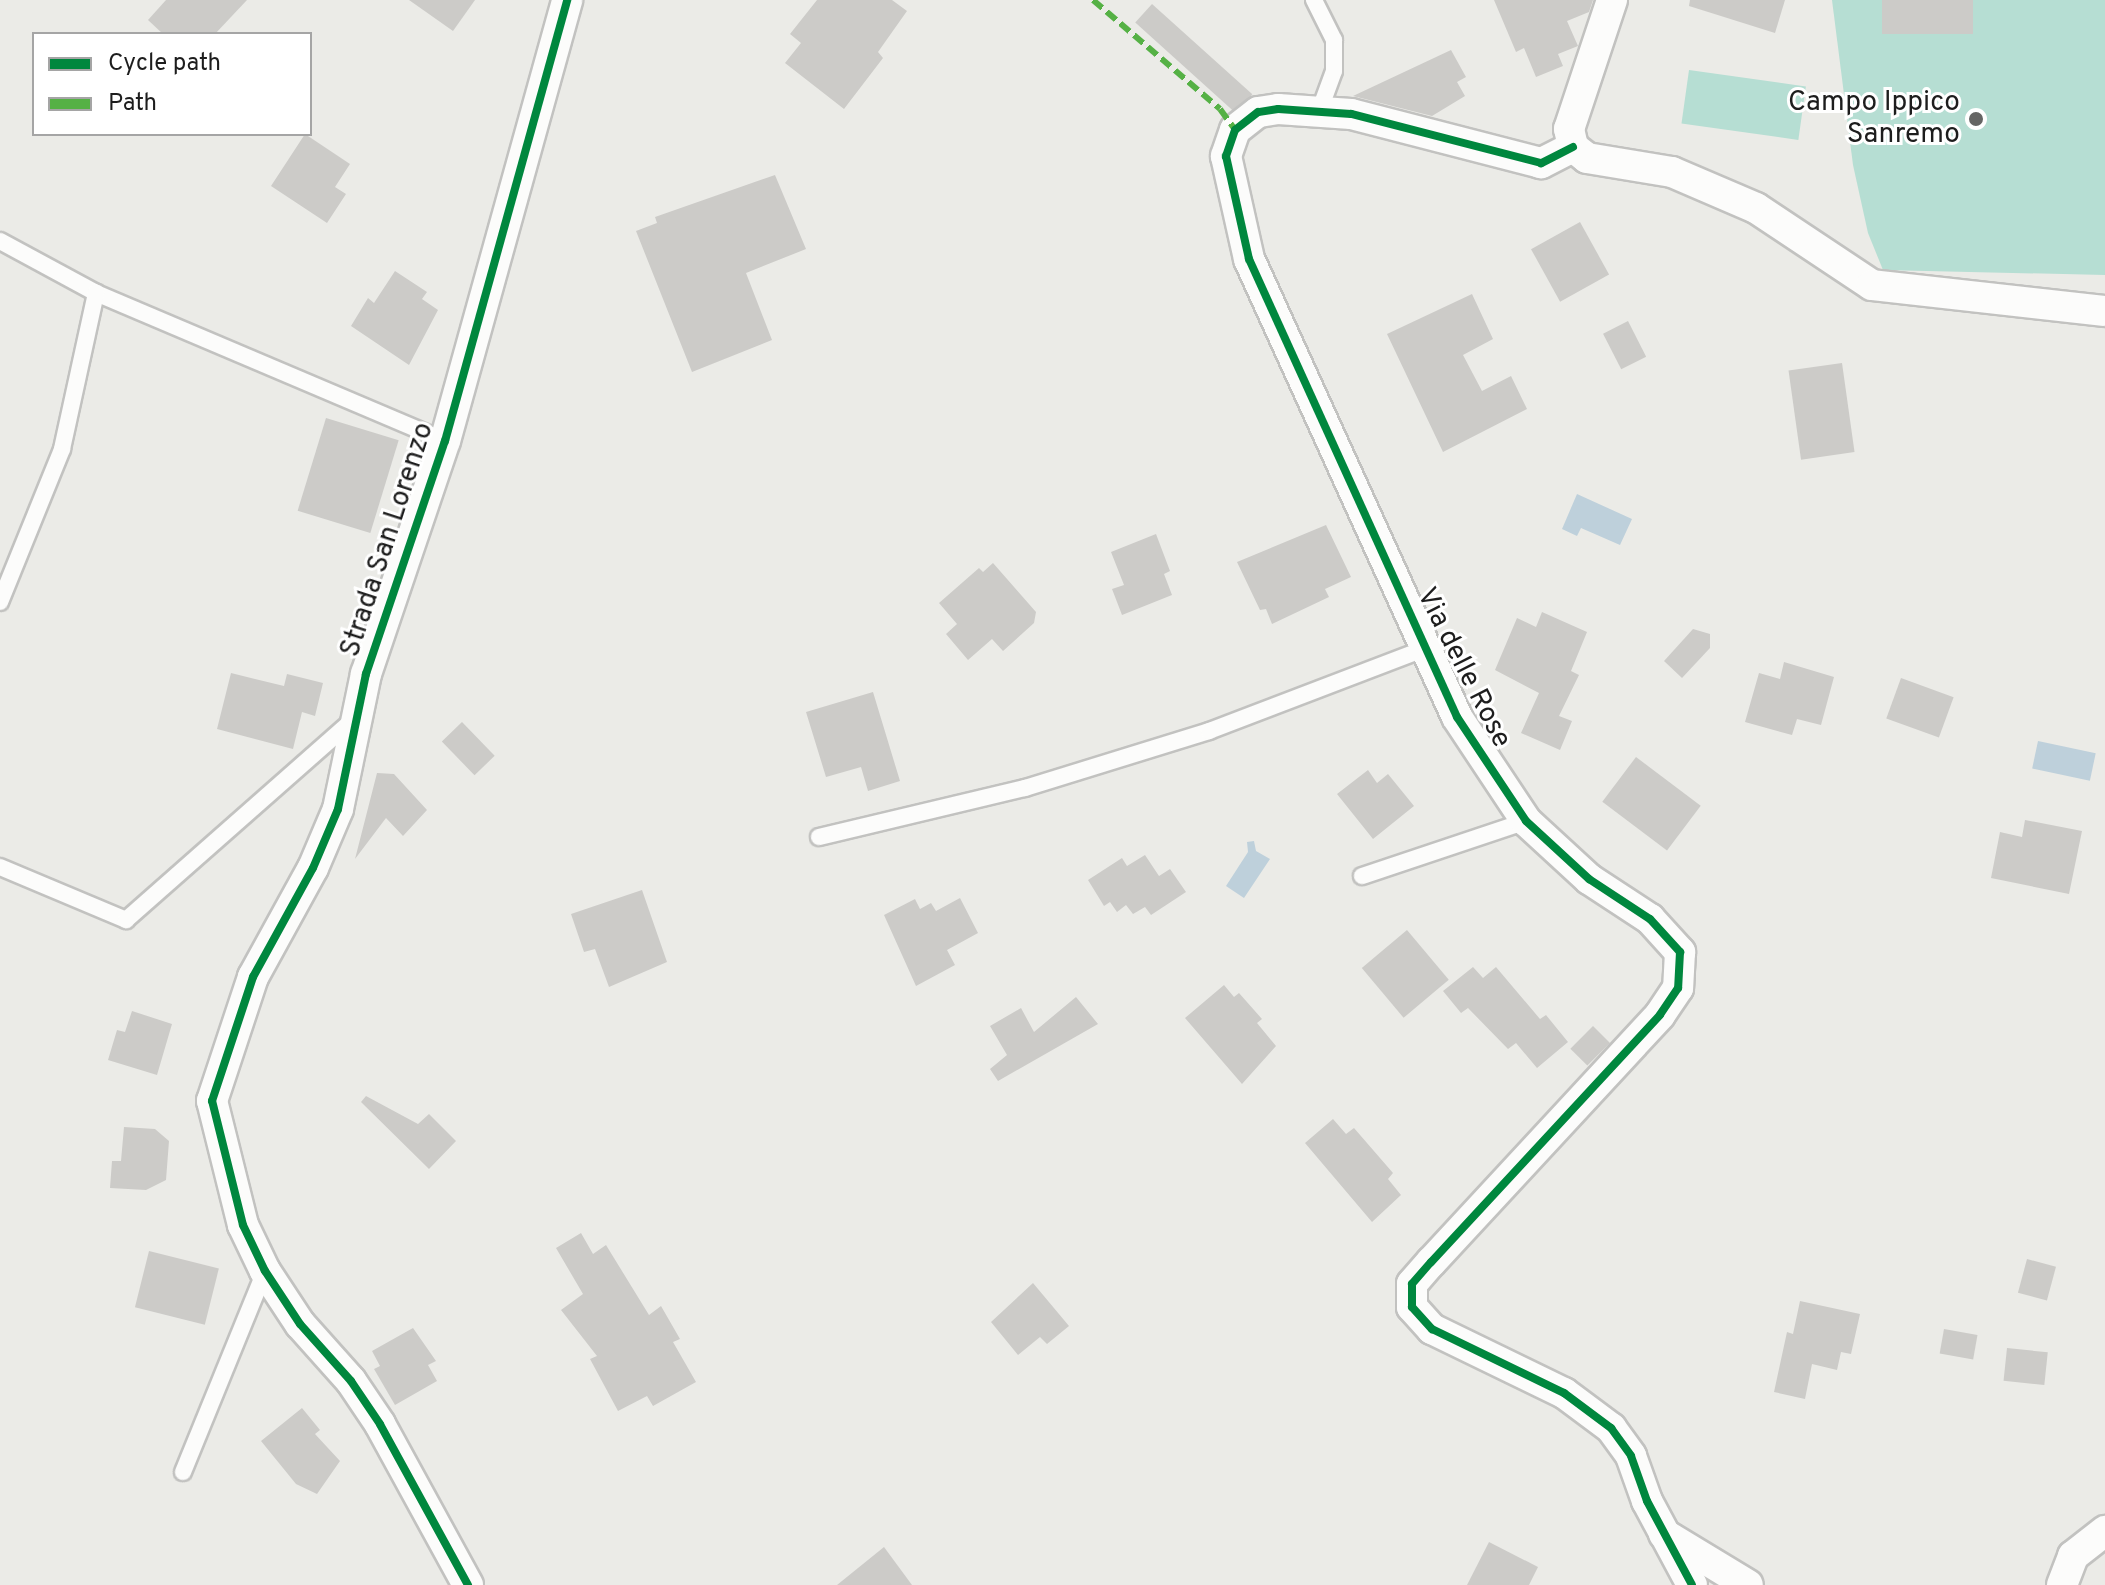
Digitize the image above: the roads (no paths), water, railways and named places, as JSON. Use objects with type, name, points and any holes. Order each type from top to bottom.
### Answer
[{"type":"street","name":"Strada San Lorenzo","points":[[468,1585],[380,1424],[351,1381],[300,1324],[265,1271],[239,1211],[212,1101],[253,977],[313,868],[338,809],[357,716],[391,596],[445,441],[567,0]]},
{"type":"street","points":[[1612,0],[1569,129],[1573,147],[1587,158],[1672,172],[1756,208],[1872,285],[2105,311]]},
{"type":"street","name":"Via delle Rose","points":[[1573,147],[1541,163],[1351,114],[1258,112],[1235,130],[1226,156],[1234,208],[1249,259],[1457,717],[1526,821],[1589,879],[1670,937],[1680,952],[1678,988],[1660,1015],[1412,1284],[1412,1307],[1432,1329],[1564,1393],[1611,1428],[1631,1456],[1664,1534],[1692,1585]]},
{"type":"street","points":[[2062,1585],[2073,1556],[2105,1531]]},
{"type":"street","points":[[1664,1534],[1748,1585]]},
{"type":"lane","points":[[1314,0],[1334,40],[1334,71],[1319,112]]},
{"type":"lane","points":[[0,241],[96,293],[445,441]]},
{"type":"lane","points":[[0,602],[62,449],[96,293]]},
{"type":"lane","points":[[819,837],[1025,788],[1209,731],[1426,648]]},
{"type":"lane","points":[[0,867],[126,920],[357,716]]},
{"type":"lane","points":[[1362,876],[1526,821]]},
{"type":"lane","points":[[183,1472],[265,1271]]},
{"type":"water","points":[[1577,494],[1632,519],[1620,545],[1581,528],[1577,536],[1562,529]]},
{"type":"water","points":[[2038,741],[2096,753],[2090,781],[2032,768]]},
{"type":"water","points":[[1254,841],[1256,851],[1270,859],[1244,898],[1226,886],[1248,852],[1247,842]]},
{"type":"place","name":"Campo Ippico Sanremo","points":[[1976,119]]}]
